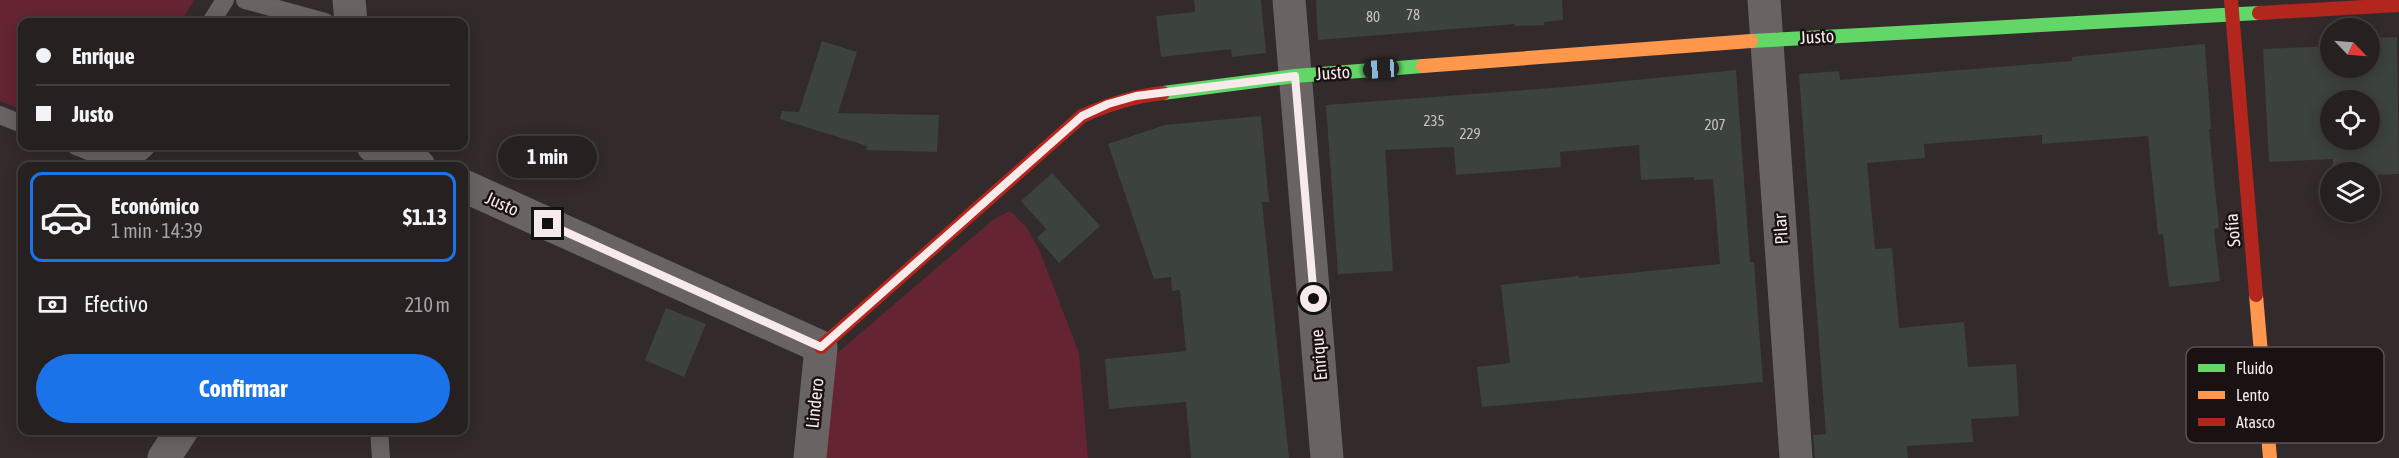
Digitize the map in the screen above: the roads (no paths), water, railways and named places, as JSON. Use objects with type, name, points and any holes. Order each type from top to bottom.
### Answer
[{"type":"street","points":[[349,0],[351,18]]},
{"type":"street","name":"Enrique","points":[[1288,0],[1328,458]]},
{"type":"street","name":"Pilar","points":[[1764,0],[1796,458]]},
{"type":"street","name":"Justo","points":[[468,188],[821,347],[1082,116],[1108,104],[1136,96],[1295,76],[1767,40],[2231,7],[2399,5]]},
{"type":"street","name":"Sofía","points":[[2231,7],[2260,347]]},
{"type":"street","points":[[382,150],[411,162]]},
{"type":"street","name":"Lindero","points":[[810,458],[821,347]]},
{"type":"street","points":[[164,458],[179,435]]},
{"type":"street","name":"Sofía","points":[[2269,443],[2270,458]]},
{"type":"lane","points":[[214,18],[225,0]]},
{"type":"lane","points":[[245,0],[310,18]]},
{"type":"lane","points":[[0,115],[18,122]]},
{"type":"lane","points":[[86,150],[116,162],[137,156],[143,150]]},
{"type":"lane","points":[[379,435],[381,458]]}]
